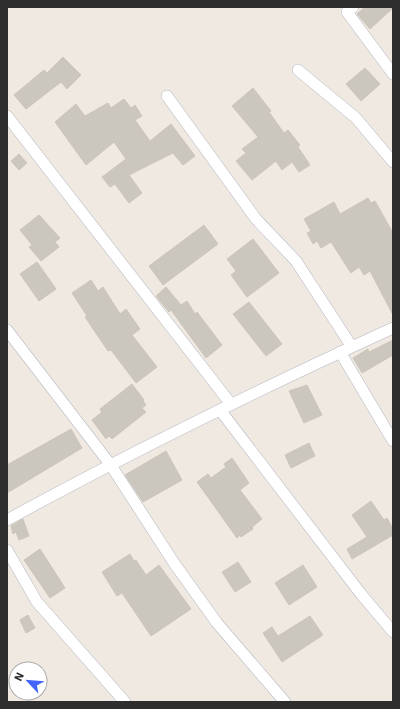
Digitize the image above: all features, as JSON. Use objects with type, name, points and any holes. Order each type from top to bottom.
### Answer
[{"type":"street","points":[[348,9],[393,74]]},
{"type":"street","points":[[298,70],[356,118],[393,162]]},
{"type":"street","points":[[167,96],[256,219],[296,261],[352,347]]},
{"type":"street","points":[[7,116],[231,404]]},
{"type":"street","points":[[7,520],[110,464],[231,404],[393,328]]},
{"type":"street","points":[[7,330],[110,464],[174,563],[217,623],[285,702]]},
{"type":"street","points":[[340,352],[393,441]]},
{"type":"street","points":[[220,410],[360,594],[393,632]]},
{"type":"street","points":[[7,550],[37,602],[125,702]]},
{"type":"building","points":[[365,7],[393,8],[370,29],[357,14]]},
{"type":"building","points":[[63,57],[81,75],[67,89],[61,82],[26,109],[14,95],[44,70],[47,73]]},
{"type":"building","points":[[365,68],[380,84],[361,101],[346,84]]},
{"type":"building","points":[[253,88],[271,111],[269,112],[284,133],[288,130],[300,145],[298,147],[310,165],[299,172],[292,162],[282,170],[276,161],[252,180],[236,161],[246,153],[242,149],[258,137],[232,106]]},
{"type":"building","points":[[124,99],[131,108],[135,105],[142,116],[135,120],[150,141],[171,124],[195,156],[183,165],[173,153],[129,175],[142,193],[129,203],[115,184],[110,187],[102,177],[126,159],[114,142],[86,165],[55,122],[76,104],[85,116],[108,103],[111,108]]},
{"type":"building","points":[[19,154],[27,163],[19,170],[11,161]]},
{"type":"building","points":[[368,198],[371,203],[375,201],[393,233],[393,315],[370,271],[364,275],[359,267],[351,273],[331,242],[321,248],[317,241],[313,244],[307,233],[311,231],[304,219],[334,202],[340,214]]},
{"type":"building","points":[[39,215],[60,238],[55,242],[59,247],[41,261],[29,247],[32,245],[20,230]]},
{"type":"building","points":[[204,225],[218,244],[163,285],[149,266]]},
{"type":"building","points":[[253,239],[279,273],[247,297],[231,275],[236,271],[227,259]]},
{"type":"building","points":[[37,262],[56,289],[39,301],[20,274]]},
{"type":"building","points":[[91,280],[98,291],[103,287],[120,314],[126,309],[140,329],[132,335],[157,367],[136,383],[111,350],[108,351],[85,317],[87,316],[72,293]]},
{"type":"building","points":[[166,287],[181,305],[187,301],[195,314],[197,312],[222,345],[206,358],[171,310],[169,312],[156,296]]},
{"type":"building","points":[[249,302],[282,344],[266,356],[233,314]]},
{"type":"building","points":[[393,340],[393,355],[362,373],[353,358],[368,349],[369,352]]},
{"type":"building","points":[[132,384],[144,400],[143,401],[146,405],[142,408],[146,412],[112,439],[109,436],[106,439],[92,420],[102,412],[100,409]]},
{"type":"building","points":[[307,385],[322,415],[304,423],[289,391]]},
{"type":"building","points":[[71,429],[82,448],[7,493],[7,465]]},
{"type":"building","points":[[309,443],[315,456],[291,468],[285,455]]},
{"type":"building","points":[[166,451],[182,480],[143,502],[125,475]]},
{"type":"building","points":[[232,458],[249,483],[240,490],[262,519],[252,527],[253,529],[237,538],[197,482],[208,474],[211,478],[226,467],[224,464]]},
{"type":"building","points":[[371,501],[384,520],[387,518],[393,529],[393,535],[352,559],[347,549],[367,537],[352,515]]},
{"type":"building","points":[[23,519],[29,536],[19,540],[16,532],[13,534],[11,526]]},
{"type":"building","points":[[40,549],[65,588],[50,598],[24,560]]},
{"type":"building","points":[[130,554],[146,575],[159,565],[191,609],[151,636],[122,593],[117,596],[102,572]]},
{"type":"building","points":[[238,562],[251,582],[235,592],[222,572]]},
{"type":"building","points":[[303,565],[317,587],[289,605],[275,583]]},
{"type":"building","points":[[28,615],[35,628],[26,633],[20,620]]},
{"type":"building","points":[[310,616],[323,635],[282,662],[263,633],[272,627],[278,636]]}]
